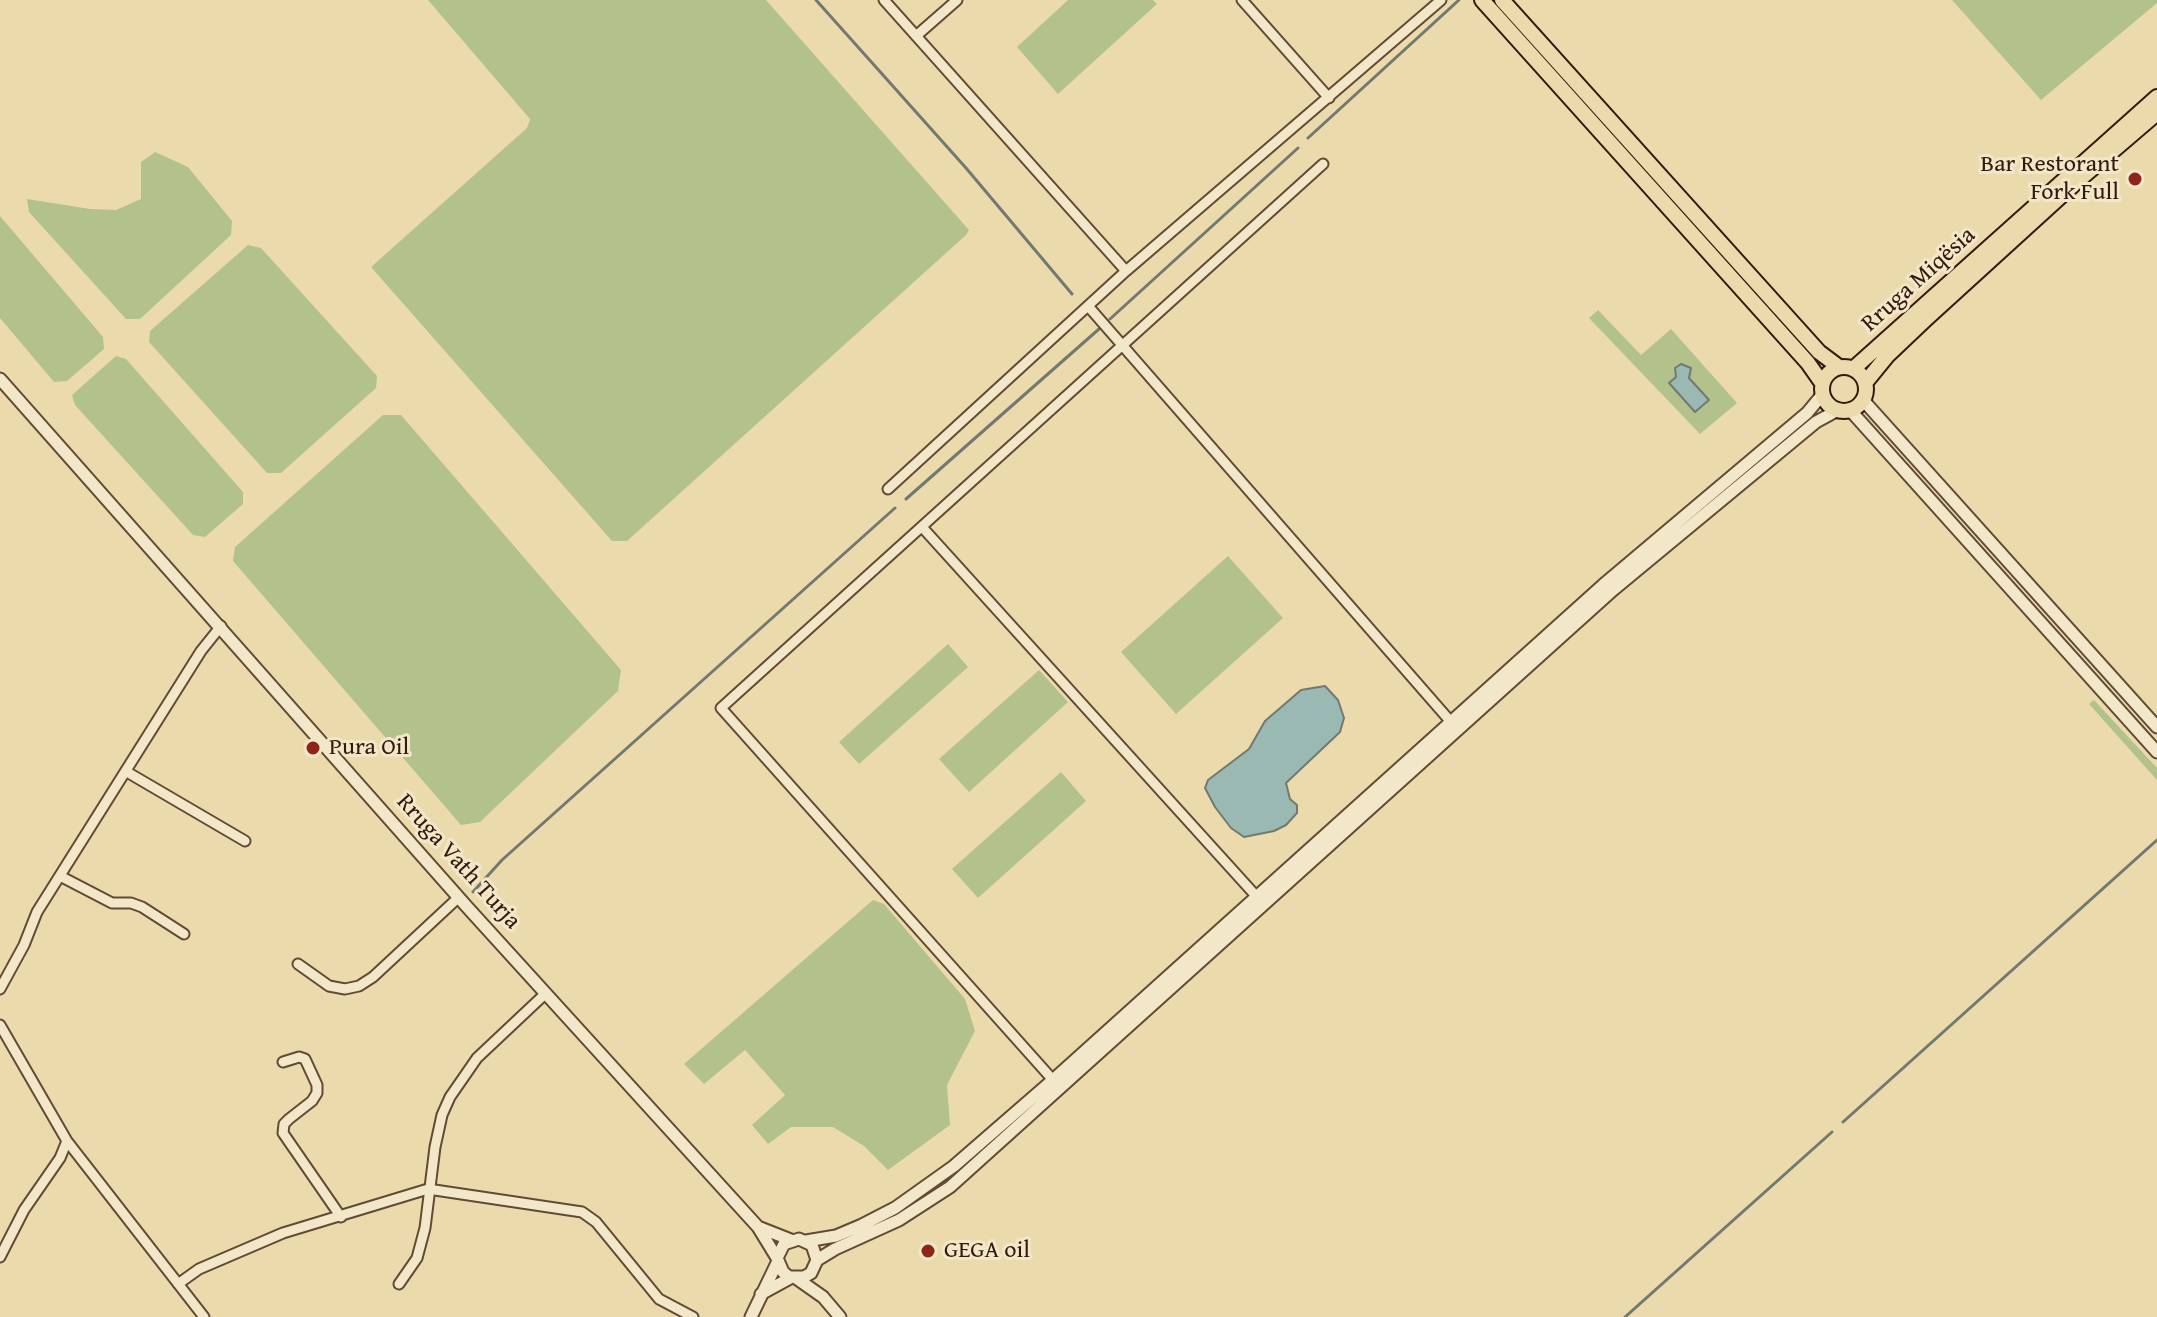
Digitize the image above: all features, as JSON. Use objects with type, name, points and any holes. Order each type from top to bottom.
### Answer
[{"type":"main road","points":[[1482,0],[1798,351],[1829,406],[1844,410],[1863,400],[1865,383],[1861,376],[1819,352],[1502,0]]},
{"type":"main road","name":"Rruga Miqësia","points":[[1846,368],[2157,97]]},
{"type":"main road","name":"Rruga Miqësia","points":[[1865,383],[1887,356],[1926,319],[2157,113]]},
{"type":"main road","points":[[1822,389],[1827,374],[1846,368]]},
{"type":"street","points":[[884,0],[1126,271]]},
{"type":"street","points":[[916,36],[957,0]]},
{"type":"street","points":[[1242,0],[1329,98]]},
{"type":"street","points":[[888,489],[1126,271],[1441,0]]},
{"type":"street","points":[[1053,1080],[721,708],[1323,164]]},
{"type":"street","points":[[1088,306],[1451,722]]},
{"type":"street","name":"Rruga Vath Turja","points":[[0,379],[545,994],[758,1227],[783,1272],[823,1297],[840,1317]]},
{"type":"street","points":[[806,1241],[836,1236],[895,1208],[954,1166],[1651,543],[1800,419],[1822,389]]},
{"type":"street","points":[[1863,400],[2157,727]]},
{"type":"street","points":[[761,1294],[811,1273],[825,1253],[899,1220],[950,1187],[1613,590],[1816,422],[1844,410],[2157,752]]},
{"type":"street","points":[[922,527],[1257,897]]},
{"type":"street","points":[[0,989],[24,945],[37,912],[201,651],[221,626]]},
{"type":"street","points":[[127,772],[245,841]]},
{"type":"street","points":[[60,876],[112,903],[131,903],[142,907],[184,934]]},
{"type":"street","points":[[298,964],[329,986],[345,989],[359,986],[373,977],[459,897]]},
{"type":"street","points":[[399,1284],[417,1258],[425,1228],[428,1189],[442,1115],[450,1097],[477,1058],[545,994]]},
{"type":"street","points":[[0,1025],[67,1141],[203,1316]]},
{"type":"street","points":[[283,1062],[299,1057],[305,1059],[317,1085],[317,1093],[312,1101],[284,1124],[283,1133],[341,1217]]},
{"type":"street","points":[[0,1257],[24,1210],[60,1158],[67,1141]]},
{"type":"street","points":[[178,1284],[199,1269],[283,1233],[428,1189],[582,1212],[596,1222],[659,1299],[693,1317]]},
{"type":"street","name":"Rruga Vath Turja","points":[[758,1227],[812,1245],[823,1297]]},
{"type":"street","points":[[751,1317],[778,1259],[779,1250],[791,1240]]},
{"type":"green space","points":[[428,0],[766,0],[969,230],[627,541],[612,541],[371,267],[527,128],[530,119]]},
{"type":"green space","points":[[1068,0],[1153,0],[1157,4],[1058,94],[1017,47]]},
{"type":"green space","points":[[1952,0],[2157,0],[2157,3],[2041,100]]},
{"type":"green space","points":[[155,152],[188,167],[232,221],[231,235],[140,319],[126,319],[29,212],[27,199],[116,210],[141,199],[141,162]]},
{"type":"green space","points":[[0,216],[103,337],[104,349],[67,381],[54,382],[0,318]]},
{"type":"green space","points":[[248,245],[261,248],[377,376],[376,388],[281,473],[267,473],[149,342],[150,331]]},
{"type":"green space","points":[[1598,310],[1641,355],[1671,329],[1737,403],[1700,434],[1589,318]]},
{"type":"green space","points":[[116,356],[126,359],[243,492],[243,504],[205,537],[193,535],[75,405],[72,395]]},
{"type":"green space","points":[[383,415],[401,415],[621,670],[618,691],[480,822],[461,825],[233,561],[235,547]]},
{"type":"green space","points":[[1228,556],[1283,618],[1176,714],[1121,652]]},
{"type":"green space","points":[[948,644],[968,667],[859,764],[839,742]]},
{"type":"green space","points":[[1039,670],[1068,702],[969,792],[939,759]]},
{"type":"green space","points":[[2094,700],[2157,768],[2157,780],[2089,704]]},
{"type":"green space","points":[[1061,772],[1086,801],[978,898],[952,869]]},
{"type":"green space","points":[[873,900],[884,904],[965,999],[975,1031],[947,1085],[950,1125],[888,1170],[864,1146],[833,1127],[791,1127],[768,1144],[752,1125],[785,1095],[745,1050],[704,1084],[684,1064]]},
{"type":"water","points":[[1681,364],[1691,368],[1689,378],[1709,400],[1695,412],[1669,383],[1676,377],[1675,368]]},
{"type":"water","points":[[1325,686],[1338,700],[1344,718],[1340,732],[1286,783],[1290,799],[1297,805],[1297,813],[1286,825],[1274,831],[1244,837],[1231,828],[1215,807],[1205,788],[1208,780],[1249,749],[1265,721],[1301,690]]},
{"type":"waterway","points":[[816,0],[966,168],[1072,294]]},
{"type":"waterway","points":[[1308,138],[1459,0]]},
{"type":"waterway","points":[[1110,319],[1298,148]]},
{"type":"waterway","points":[[906,499],[1099,329]]},
{"type":"waterway","points":[[473,892],[502,860],[895,508]]},
{"type":"waterway","points":[[1843,1122],[2157,840]]},
{"type":"waterway","points":[[1625,1317],[1832,1132]]},
{"type":"place","name":"Bar Restorant Fork Full","points":[[2135,179]]},
{"type":"place","name":"Pura Oil","points":[[313,748]]},
{"type":"place","name":"GEGA oil","points":[[928,1251]]}]
